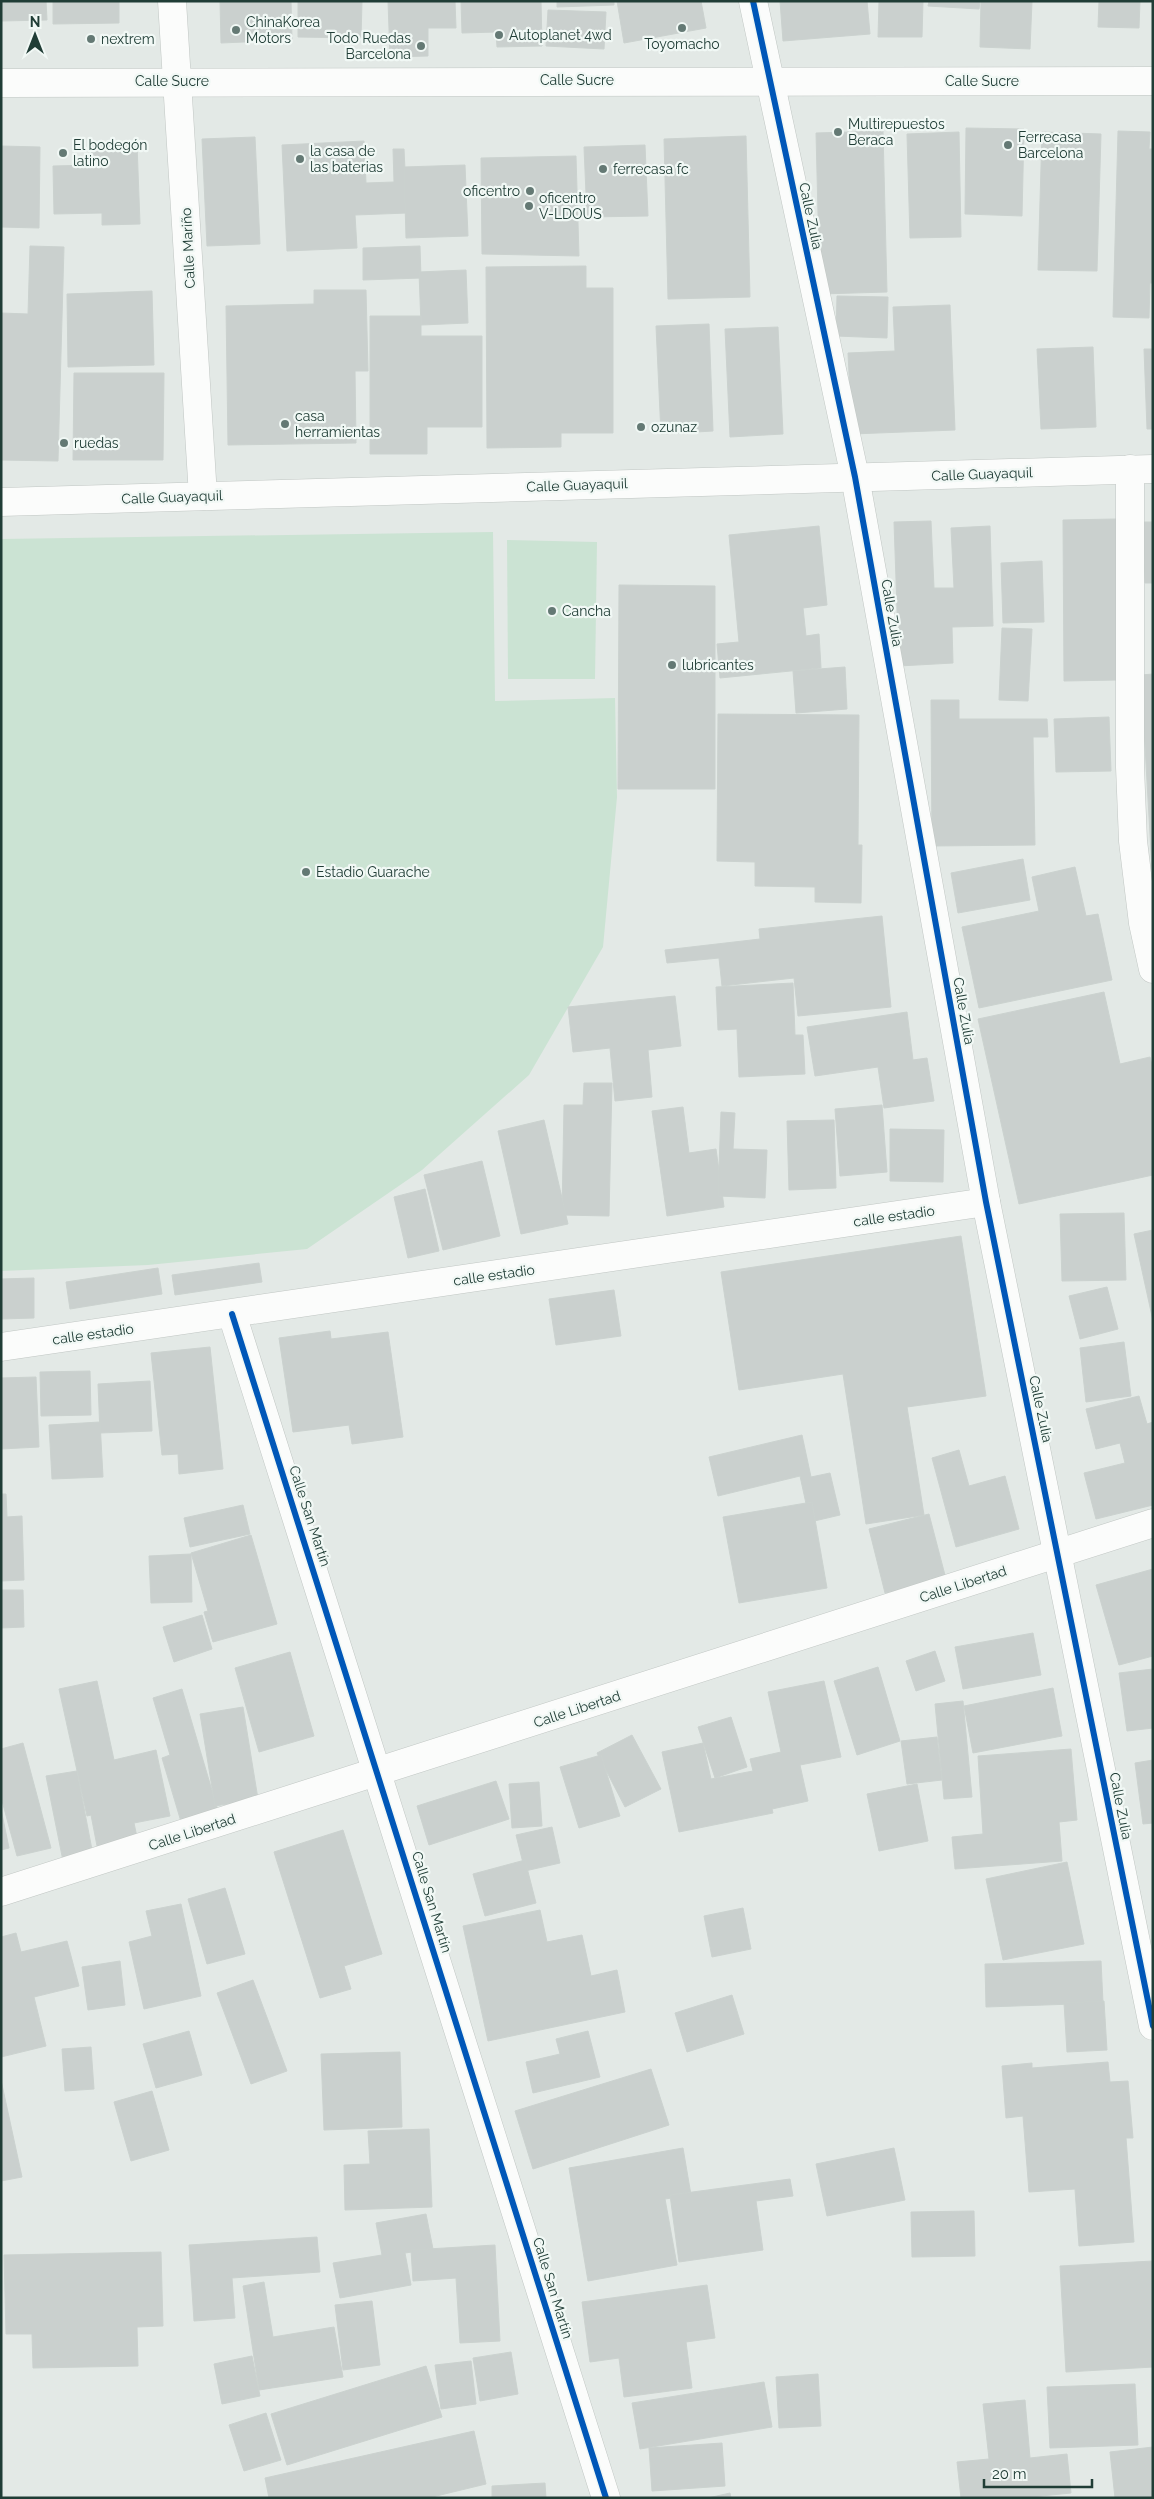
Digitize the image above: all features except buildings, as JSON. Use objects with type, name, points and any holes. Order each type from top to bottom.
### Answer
[{"type":"street","name":"Calle Mariño","points":[[172,1],[203,496]]},
{"type":"street","name":"Calle Zulia","points":[[753,1],[855,478],[986,1202],[1153,2026]]},
{"type":"street","name":"Calle Sucre","points":[[1,83],[178,81],[1153,81]]},
{"type":"street","name":"Calle Guayaquil","points":[[1,502],[1141,469]]},
{"type":"street","points":[[1141,469],[1130,766],[1132,841],[1143,923],[1153,969]]},
{"type":"street","name":"calle estadio","points":[[1,1347],[986,1202]]},
{"type":"street","name":"Calle San Martín","points":[[232,1314],[606,2498]]},
{"type":"street","name":"Calle Libertad","points":[[1,1892],[378,1773],[1153,1523]]},
{"type":"green space","name":"Estadio Guarache","points":[[493,532],[495,701],[615,698],[617,797],[603,947],[529,1075],[422,1170],[307,1249],[148,1265],[1,1271],[1,539]]},
{"type":"green space","name":"Cancha","points":[[507,540],[597,542],[595,679],[508,679]]},
{"type":"cycle path","points":[[753,1],[855,477],[986,1202],[1153,2026]]},
{"type":"cycle path","points":[[232,1314],[606,2498]]},
{"type":"place","name":"Toyomacho","points":[[682,28]]},
{"type":"place","name":"ChinaKorea Motors","points":[[236,30]]},
{"type":"place","name":"Autoplanet 4wd","points":[[499,35]]},
{"type":"place","name":"nextrem","points":[[91,39]]},
{"type":"place","name":"Todo Ruedas Barcelona","points":[[421,46]]},
{"type":"place","name":"Multirepuestos Beraca","points":[[838,132]]},
{"type":"place","name":"Ferrecasa Barcelona","points":[[1008,145]]},
{"type":"place","name":"El bodegón latino","points":[[63,153]]},
{"type":"place","name":"la casa de las baterias","points":[[300,159]]},
{"type":"place","name":"ferrecasa fc","points":[[603,169]]},
{"type":"place","name":"oficentro","points":[[530,191]]},
{"type":"place","name":"oficentro V-LDOUS","points":[[529,206]]},
{"type":"place","name":"casa herramientas","points":[[285,424]]},
{"type":"place","name":"ozunaz","points":[[641,427]]},
{"type":"place","name":"ruedas","points":[[64,443]]},
{"type":"place","name":"Cancha","points":[[552,611]]},
{"type":"place","name":"lubricantes","points":[[672,665]]},
{"type":"place","name":"Estadio Guarache","points":[[306,872]]}]
